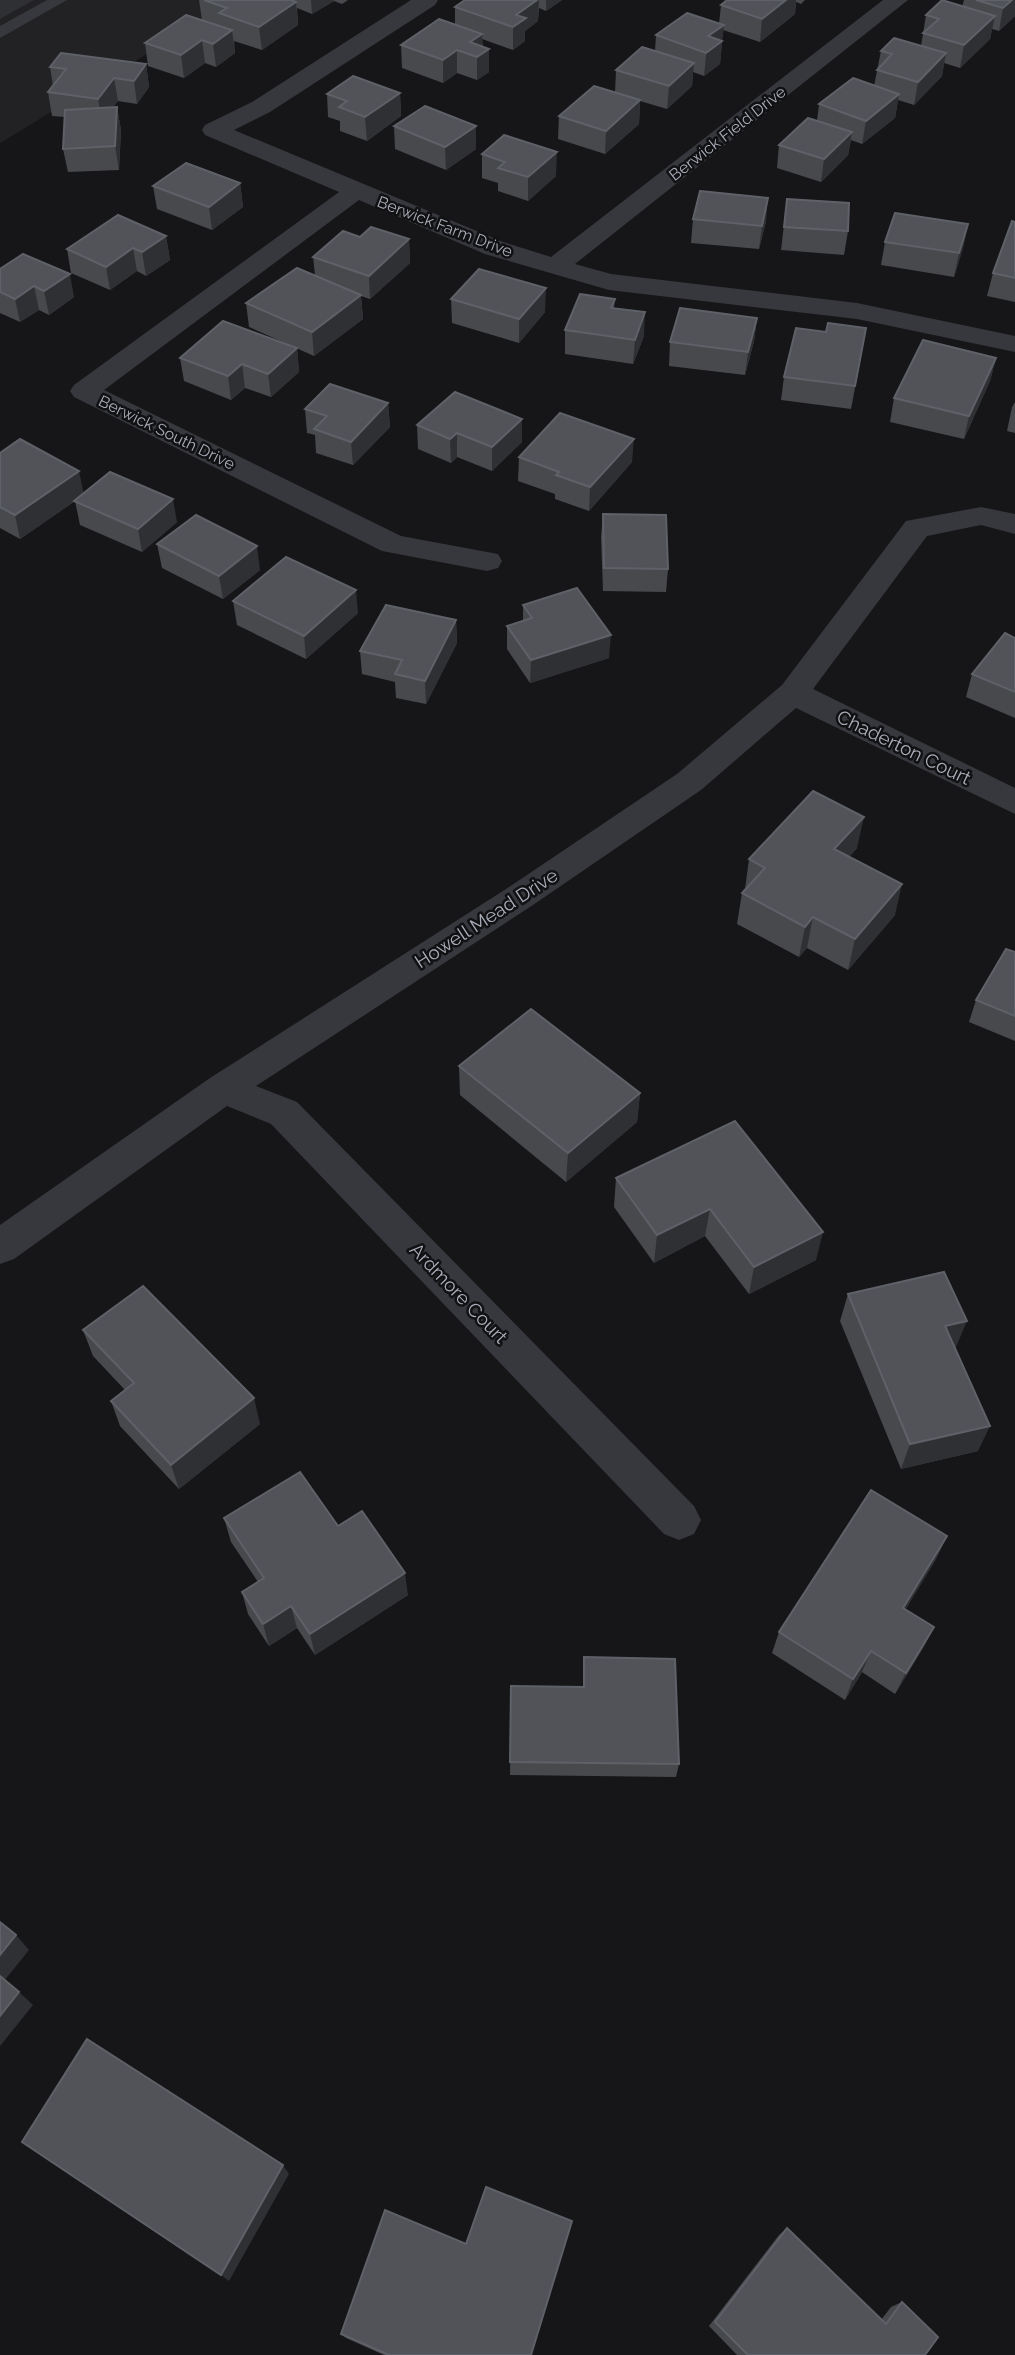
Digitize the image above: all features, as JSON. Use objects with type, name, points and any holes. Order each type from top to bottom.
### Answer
[{"type":"street","name":"Berwick Farm Drive","points":[[427,0],[261,107],[214,131],[494,248],[609,282],[857,311],[1015,344]]},
{"type":"street","name":"Berwick Field Drive","points":[[557,265],[897,0]]},
{"type":"street","name":"Berwick South Drive","points":[[356,191],[83,391],[393,544],[487,561]]},
{"type":"street","name":"Howell Mead Drive","points":[[0,1247],[223,1089],[518,898],[689,782],[793,693],[917,528],[981,516],[1015,524]]},
{"type":"street","name":"Chaderton Court","points":[[793,693],[1015,803]]},
{"type":"street","name":"Ardmore Court","points":[[223,1089],[284,1113],[680,1520]]},
{"type":"lane","points":[[0,33],[59,0]]},
{"type":"shaded area","points":[[0,0],[236,0],[0,143]]},
{"type":"building","points":[[204,0],[296,2],[259,27],[219,13],[227,8]]},
{"type":"building","points":[[465,0],[537,0],[516,15],[526,18],[513,27],[455,7]]},
{"type":"building","points":[[727,0],[786,0],[762,19],[721,5]]},
{"type":"building","points":[[942,0],[995,16],[964,45],[923,33],[939,19],[926,15]]},
{"type":"building","points":[[976,0],[1012,0],[1003,8]]},
{"type":"building","points":[[687,13],[724,25],[708,36],[722,41],[706,53],[656,35]]},
{"type":"building","points":[[186,15],[232,30],[213,44],[202,40],[181,55],[145,43]]},
{"type":"building","points":[[439,19],[482,34],[470,42],[489,49],[477,57],[457,50],[443,60],[401,45]]},
{"type":"building","points":[[894,38],[946,53],[918,82],[877,70],[892,54],[881,51]]},
{"type":"building","points":[[642,47],[694,63],[669,86],[616,70]]},
{"type":"building","points":[[61,53],[146,64],[134,81],[114,78],[98,99],[48,92],[66,69],[50,67]]},
{"type":"building","points":[[353,76],[400,93],[365,117],[339,107],[347,101],[327,94]]},
{"type":"building","points":[[853,78],[899,94],[866,121],[819,104]]},
{"type":"building","points":[[594,86],[640,100],[606,131],[559,116]]},
{"type":"building","points":[[425,106],[476,126],[445,147],[394,126]]},
{"type":"building","points":[[117,107],[115,146],[63,149],[65,110]]},
{"type":"building","points":[[808,118],[852,132],[824,159],[779,145]]},
{"type":"building","points":[[504,135],[557,152],[528,177],[498,168],[505,162],[482,154]]},
{"type":"building","points":[[186,163],[240,183],[209,207],[153,186]]},
{"type":"building","points":[[700,191],[768,198],[762,226],[693,219]]},
{"type":"building","points":[[787,199],[849,203],[848,231],[784,227]]},
{"type":"building","points":[[895,213],[968,224],[959,253],[885,242]]},
{"type":"building","points":[[118,215],[166,236],[142,252],[133,248],[106,267],[67,249]]},
{"type":"building","points":[[1012,221],[1015,222],[1015,278],[993,273]]},
{"type":"building","points":[[371,227],[409,239],[369,276],[313,257],[343,231],[360,237]]},
{"type":"building","points":[[23,254],[70,274],[44,291],[34,286],[15,299],[0,292],[0,269]]},
{"type":"building","points":[[297,268],[361,295],[312,332],[246,303]]},
{"type":"building","points":[[479,269],[546,288],[519,319],[451,299]]},
{"type":"building","points":[[580,294],[615,299],[611,308],[645,312],[635,340],[565,330]]},
{"type":"building","points":[[680,308],[757,318],[748,352],[670,342]]},
{"type":"building","points":[[223,321],[297,348],[268,374],[242,364],[228,376],[180,358]]},
{"type":"building","points":[[828,323],[866,328],[855,386],[784,377],[796,328],[826,332]]},
{"type":"building","points":[[923,340],[996,358],[969,416],[894,398]]},
{"type":"building","points":[[330,384],[388,403],[351,442],[314,429],[327,416],[305,409]]},
{"type":"building","points":[[455,392],[522,419],[492,447],[457,433],[450,439],[417,425]]},
{"type":"building","points":[[560,413],[634,439],[590,487],[556,475],[559,472],[519,457]]},
{"type":"building","points":[[20,439],[79,471],[15,515],[0,507],[0,453]]},
{"type":"building","points":[[110,472],[173,499],[138,529],[74,501]]},
{"type":"building","points":[[603,514],[666,515],[668,569],[604,568]]},
{"type":"building","points":[[196,515],[257,546],[219,576],[157,544]]},
{"type":"building","points":[[286,557],[356,590],[304,636],[233,601]]},
{"type":"building","points":[[577,588],[611,635],[531,660],[507,626],[532,618],[523,605]]},
{"type":"building","points":[[386,605],[456,620],[425,681],[395,674],[402,660],[360,651]]},
{"type":"building","points":[[1005,633],[1015,638],[1015,692],[972,674]]},
{"type":"building","points":[[813,791],[864,817],[834,849],[902,884],[855,939],[813,917],[805,927],[742,893],[765,868],[749,859]]},
{"type":"building","points":[[1006,949],[1015,952],[1015,1016],[976,1000]]},
{"type":"building","points":[[531,1009],[640,1093],[568,1153],[459,1066]]},
{"type":"building","points":[[735,1121],[823,1232],[754,1267],[710,1209],[657,1235],[616,1178]]},
{"type":"building","points":[[944,1272],[967,1321],[945,1326],[990,1426],[910,1444],[848,1294]]},
{"type":"building","points":[[143,1286],[254,1398],[171,1465],[111,1401],[134,1383],[83,1330]]},
{"type":"building","points":[[300,1472],[338,1526],[362,1511],[405,1573],[310,1634],[291,1606],[263,1624],[242,1592],[264,1578],[224,1518]]},
{"type":"building","points":[[871,1490],[947,1536],[903,1608],[934,1627],[906,1673],[871,1651],[853,1679],[779,1632]]},
{"type":"building","points":[[584,1657],[675,1659],[679,1764],[510,1762],[511,1686],[584,1687]]},
{"type":"building","points":[[0,1922],[16,1935],[0,1955]]},
{"type":"building","points":[[0,1976],[19,1992],[0,2016]]},
{"type":"building","points":[[87,2039],[283,2165],[221,2275],[22,2142]]},
{"type":"building","points":[[486,2187],[572,2221],[531,2355],[389,2355],[341,2334],[385,2210],[466,2244]]},
{"type":"building","points":[[787,2228],[886,2324],[902,2302],[938,2337],[925,2355],[748,2355],[715,2322]]}]
